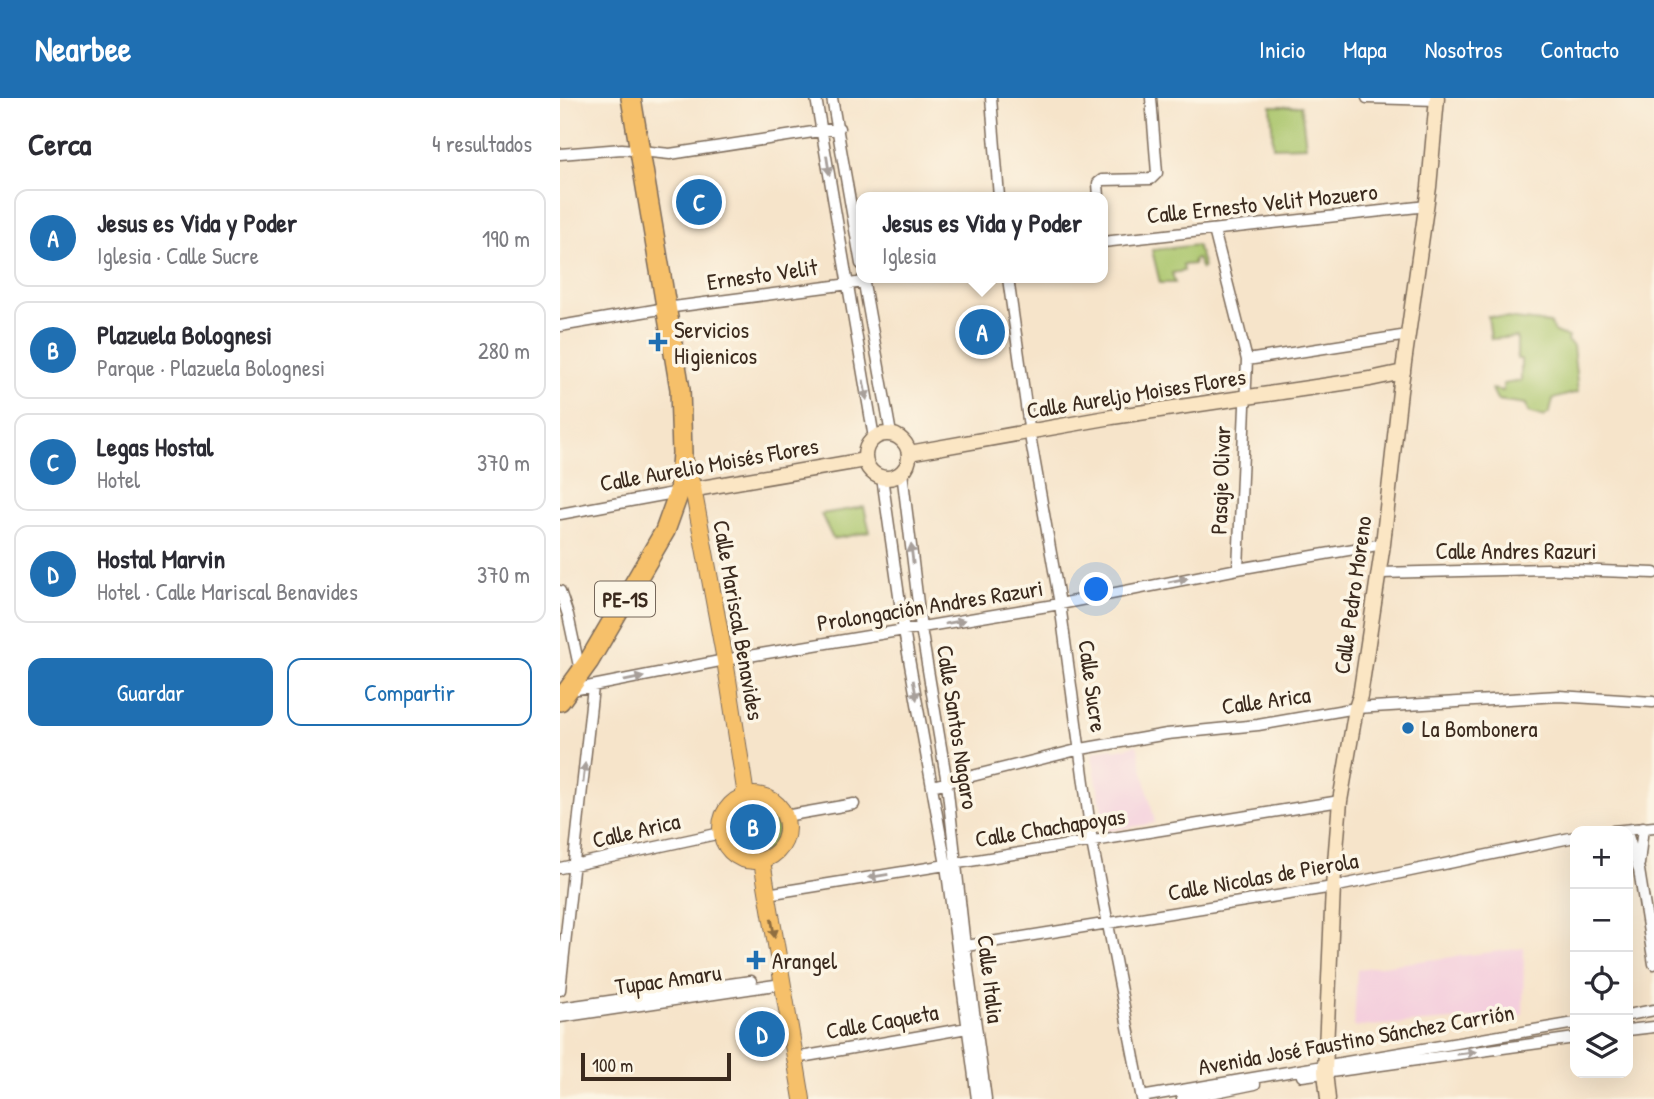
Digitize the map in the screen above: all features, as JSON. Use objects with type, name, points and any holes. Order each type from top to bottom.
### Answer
[{"type":"highway","name":"PE-1S","points":[[564,696],[665,531],[686,490],[680,388],[631,98]]},
{"type":"main road","name":"Calle Pedro Moreno","points":[[1328,1099],[1325,1068],[1333,887],[1340,801],[1379,573],[1400,391],[1427,206],[1437,99]]},
{"type":"main road","name":"Calle Aureljo Moises Flores","points":[[909,453],[1112,417],[1403,372]]},
{"type":"main road","points":[[1370,379],[1400,391]]},
{"type":"main road","points":[[891,434],[902,440],[909,453],[908,462],[896,476],[882,477],[870,470],[865,460],[866,449],[874,438],[891,434]]},
{"type":"main road","name":"Calle Aurelio Moisés Flores","points":[[686,490],[865,460]]},
{"type":"main road","name":"Calle Mariscal Benavides","points":[[686,490],[724,660],[746,796]]},
{"type":"main road","points":[[755,794],[773,800],[785,816],[787,835],[784,844],[771,858],[751,861],[740,858],[724,843],[721,833],[724,814],[737,799],[755,794]]},
{"type":"main road","points":[[762,861],[802,1099]]},
{"type":"street","points":[[816,98],[874,438]]},
{"type":"street","points":[[832,98],[856,233]]},
{"type":"street","points":[[991,98],[999,192]]},
{"type":"street","points":[[1099,192],[1098,183],[1102,180],[1151,179],[1157,173],[1151,98]]},
{"type":"street","points":[[1367,98],[1437,99]]},
{"type":"street","points":[[560,154],[622,149],[670,154],[839,128]]},
{"type":"street","name":"Calle Ernesto Velit Mozuero","points":[[1108,241],[1427,206]]},
{"type":"street","name":"Pasaje Olivar","points":[[1214,230],[1247,360],[1238,569]]},
{"type":"street","name":"Ernesto Velit","points":[[560,326],[666,308],[856,282]]},
{"type":"street","points":[[865,283],[891,434]]},
{"type":"street","name":"Calle Sucre","points":[[1009,283],[1030,433],[1060,604],[1092,842],[1144,1099]]},
{"type":"street","points":[[1247,360],[1409,335]]},
{"type":"street","name":"Calle Santos Nagaro","points":[[902,472],[921,628],[947,783],[951,864]]},
{"type":"street","name":"Calle Santos Nagaro","points":[[882,477],[904,631],[932,786],[951,864]]},
{"type":"street","name":"Calle Aurelio Moisés Flores","points":[[560,514],[686,490]]},
{"type":"street","name":"Prolongación Andres Razuri","points":[[564,696],[593,687],[724,660],[1060,604],[1383,544]]},
{"type":"street","name":"Calle Andres Razuri","points":[[1379,573],[1547,569],[1654,573]]},
{"type":"street","points":[[560,591],[580,671]]},
{"type":"street","points":[[560,990],[593,687]]},
{"type":"street","name":"Calle Arica","points":[[932,786],[1081,749],[1167,734],[1258,724],[1356,708],[1559,696],[1653,702]]},
{"type":"street","name":"Calle Chachapoyas","points":[[767,894],[1340,801]]},
{"type":"street","points":[[785,816],[854,803]]},
{"type":"street","points":[[1639,870],[1648,827]]},
{"type":"street","name":"Calle Arica","points":[[560,867],[721,833]]},
{"type":"street","name":"Calle Nicolas de Pierola","points":[[961,947],[1333,887],[1570,838]]},
{"type":"street","points":[[1633,851],[1639,870],[1654,964]]},
{"type":"street","name":"Calle Italia","points":[[951,864],[972,1027],[986,1099]]},
{"type":"street","name":"Tupac Amaru","points":[[560,1008],[782,980]]},
{"type":"street","name":"Tupac Amaru","points":[[560,1017],[782,980]]},
{"type":"street","points":[[1633,1014],[1654,1010]]},
{"type":"street","name":"Avenida José Faustino Sánchez Carrión","points":[[1144,1099],[1147,1096],[1325,1068],[1570,1024]]},
{"type":"street","name":"Calle Italia","points":[[972,1027],[977,1099]]},
{"type":"street","name":"Calle Caqueta","points":[[795,1058],[972,1027]]},
{"type":"street","points":[[1633,1029],[1654,1027]]},
{"type":"street","name":"Avenida José Faustino Sánchez Carrión","points":[[1182,1099],[1325,1068],[1570,1039]]},
{"type":"shaded area","points":[[1137,745],[1155,823],[1108,831],[1105,828],[1092,755],[1095,751]]},
{"type":"shaded area","points":[[1524,948],[1523,1015],[1354,1027],[1357,969]]},
{"type":"green space","points":[[1271,106],[1301,106],[1306,146],[1273,147]]},
{"type":"green space","points":[[1197,245],[1204,267],[1202,269],[1197,259],[1193,260],[1194,264],[1183,265],[1184,271],[1172,273],[1175,283],[1160,283],[1152,250]]},
{"type":"green space","points":[[1488,316],[1550,323],[1555,332],[1568,337],[1567,341],[1573,346],[1578,392],[1553,399],[1550,412],[1544,417],[1528,412],[1526,404],[1497,400],[1492,389],[1503,391],[1503,384],[1521,381],[1521,359],[1517,359],[1517,337],[1491,339]]},
{"type":"green space","points":[[864,507],[870,532],[833,539],[821,514]]},
{"type":"green space","points":[[753,802],[763,804],[771,810],[777,818],[777,838],[771,846],[763,852],[753,854],[743,852],[735,846],[729,838],[727,828],[729,818],[735,810],[743,804]]},
{"type":"place","name":"Legas Hostal","points":[[699,202]]},
{"type":"place","name":"Jesus es Vida y Poder","points":[[982,332]]},
{"type":"place","name":"Servicios Higienicos","points":[[658,342]]},
{"type":"place","name":"La Bombonera","points":[[1408,728]]},
{"type":"place","name":"Plazuela Bolognesi","points":[[753,827]]},
{"type":"place","name":"Arangel","points":[[756,960]]},
{"type":"place","name":"Hostal Marvin","points":[[762,1034]]}]
